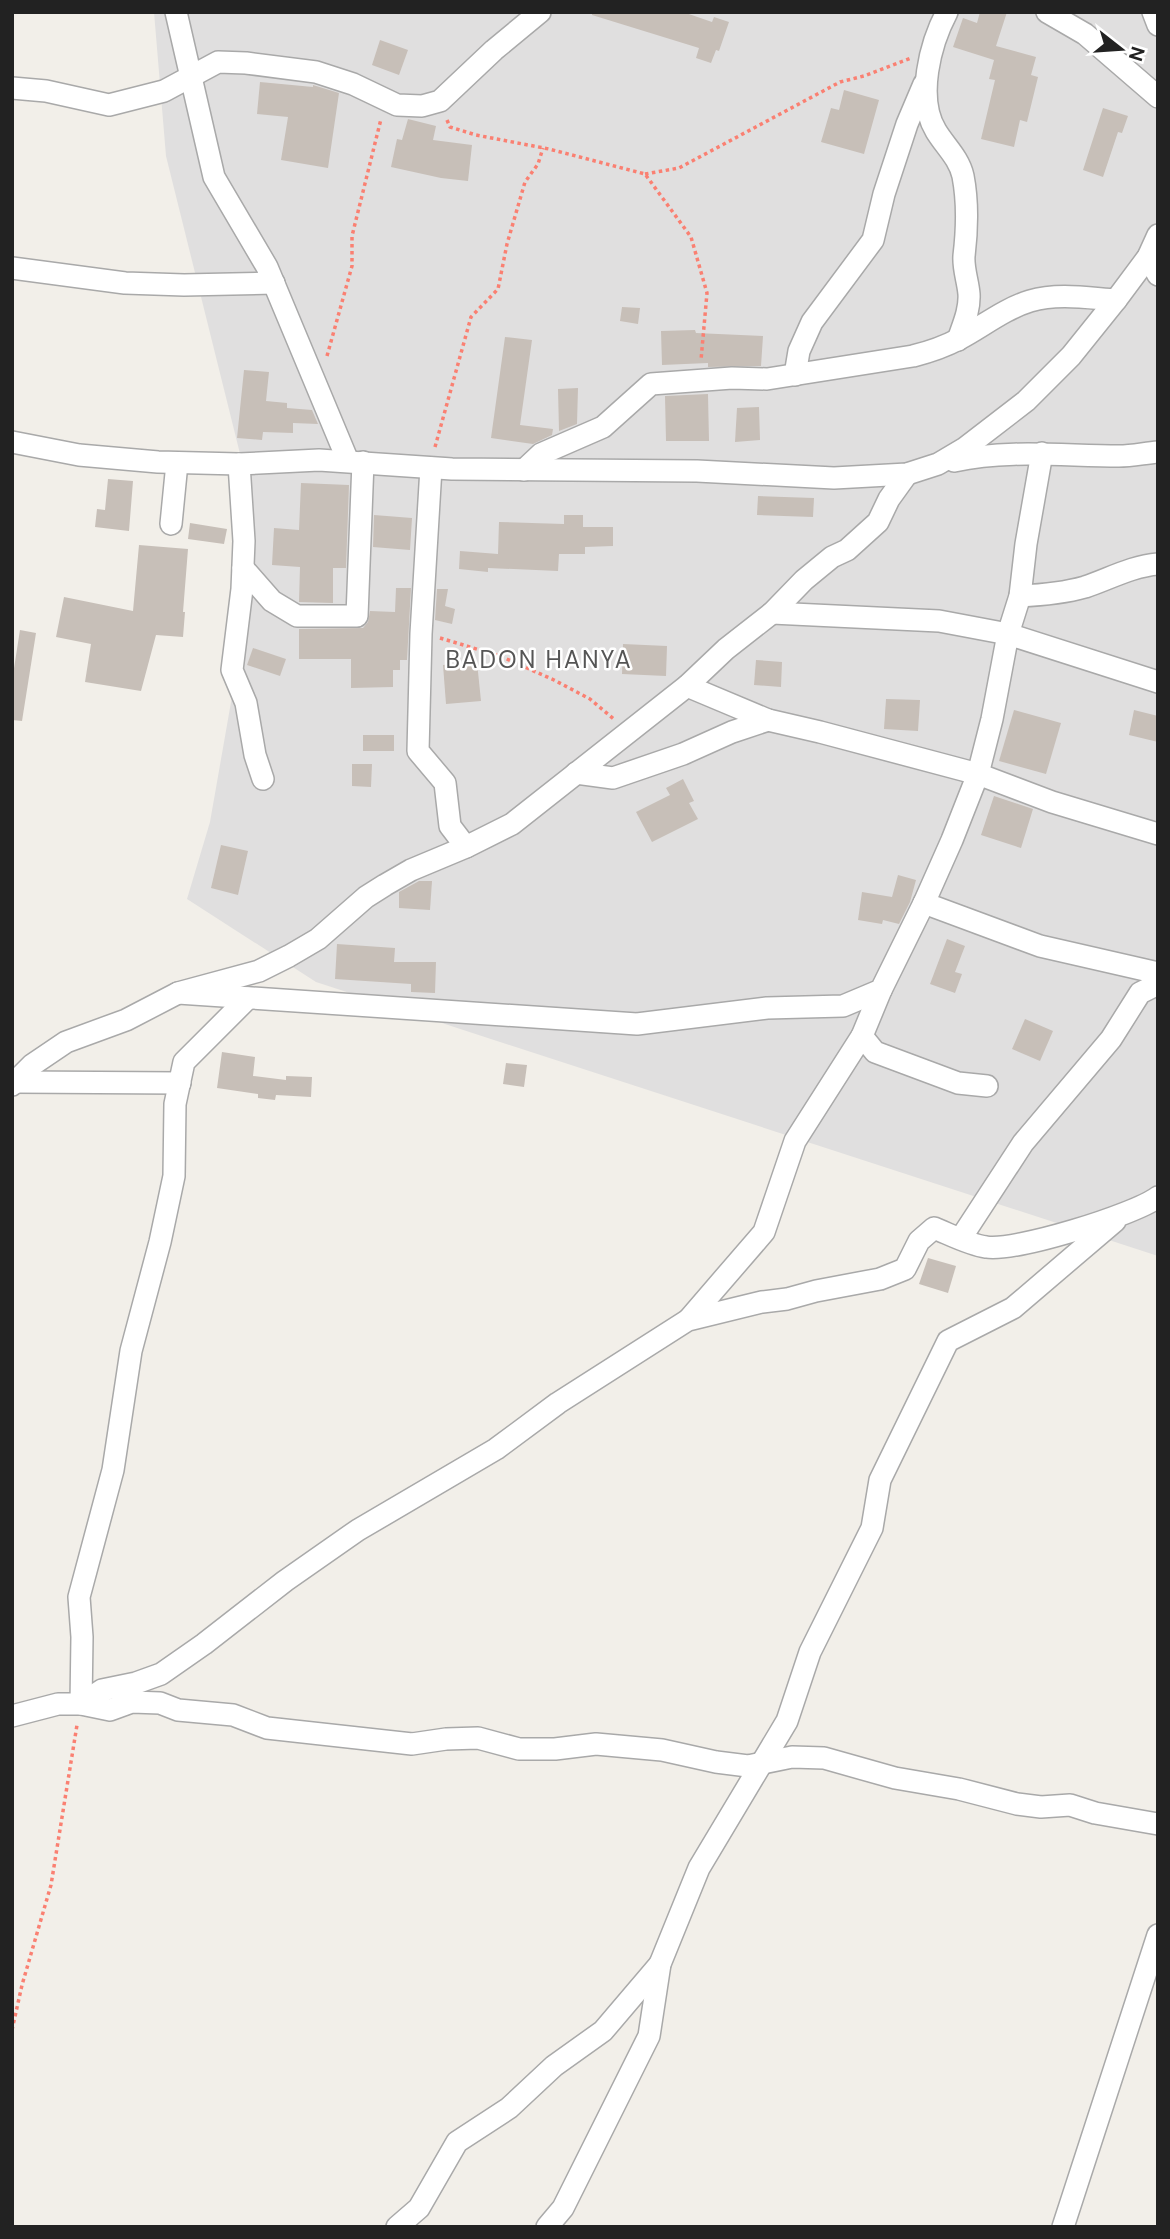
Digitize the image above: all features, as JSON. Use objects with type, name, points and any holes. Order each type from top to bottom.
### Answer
[{"type":"street","points":[[176,12],[214,177],[267,267],[317,387],[356,462],[356,616],[297,616],[272,601],[243,568]]},
{"type":"street","points":[[12,88],[46,91],[108,105],[164,92],[218,62],[316,72],[354,84],[397,105],[422,106],[440,101],[458,87],[494,50],[540,12]]},
{"type":"street","points":[[947,12],[931,47],[927,105],[934,129],[954,154],[963,175],[967,246],[964,264],[969,294],[966,316],[958,340]]},
{"type":"street","points":[[1046,12],[1085,34],[1158,97]]},
{"type":"street","points":[[1153,12],[1158,25]]},
{"type":"street","points":[[794,375],[799,351],[812,322],[873,240],[906,124],[927,75]]},
{"type":"street","points":[[938,464],[965,448],[1026,401],[1071,356],[1116,300],[1153,266],[1158,235]]},
{"type":"street","points":[[12,268],[125,283],[274,283]]},
{"type":"street","points":[[524,470],[541,454],[603,427],[651,384],[732,378],[767,379],[913,356],[937,350],[1030,301],[1058,296],[1116,300]]},
{"type":"street","points":[[12,442],[79,455],[177,463],[239,464],[319,460],[432,468],[697,471],[834,478],[906,474],[976,456],[1041,453],[1122,456],[1158,452]]},
{"type":"street","points":[[81,1704],[102,1690],[136,1683],[161,1674],[358,1530],[496,1449],[558,1402],[688,1320],[764,1232],[795,1141],[862,1036],[952,840],[978,774],[992,719],[1008,634],[1020,596],[1041,453]]},
{"type":"street","points":[[171,524],[177,463]]},
{"type":"street","points":[[239,464],[244,541],[232,670],[246,703],[255,755],[263,779]]},
{"type":"street","points":[[432,468],[421,634],[418,751],[445,783],[450,825],[466,847]]},
{"type":"street","points":[[14,1083],[32,1065],[66,1042],[126,1020],[178,993],[259,971],[289,956],[318,939],[366,897],[385,885],[411,870],[512,824],[687,686],[832,557],[847,550],[878,522],[906,474]]},
{"type":"street","points":[[1020,596],[1045,595],[1084,587],[1120,573],[1158,564]]},
{"type":"street","points":[[772,613],[940,621],[1008,634],[1158,682]]},
{"type":"street","points":[[687,686],[768,720],[978,774],[1052,802],[1158,834]]},
{"type":"street","points":[[576,773],[614,778],[768,720]]},
{"type":"street","points":[[924,903],[1041,946],[1158,972]]},
{"type":"street","points":[[961,1238],[1023,1143],[1111,1039],[1140,993],[1158,984]]},
{"type":"street","points":[[178,993],[637,1024],[767,1008],[843,1006],[881,990]]},
{"type":"street","points":[[81,1704],[82,1637],[79,1597],[113,1470],[131,1351],[160,1242],[174,1176],[175,1104],[184,1062],[248,998]]},
{"type":"street","points":[[862,1036],[875,1052],[958,1083],[987,1086]]},
{"type":"street","points":[[14,1083],[180,1083]]},
{"type":"street","points":[[688,1320],[725,1310],[787,1299],[816,1290],[880,1279],[905,1269],[919,1241],[934,1228],[986,1247],[1021,1244],[1122,1215],[1158,1197]]},
{"type":"street","points":[[547,2227],[564,2208],[649,2036],[660,1964],[699,1868],[787,1721],[810,1652],[872,1528],[880,1480],[948,1341],[1013,1308],[1122,1215]]},
{"type":"street","points":[[12,1716],[58,1704],[81,1704],[110,1710],[132,1702],[160,1703],[178,1710],[233,1715],[267,1728],[412,1744],[478,1738],[519,1749],[555,1749],[596,1744],[662,1750],[748,1766],[792,1757],[824,1758],[895,1778],[959,1789],[1017,1804],[1041,1807],[1070,1805],[1095,1813],[1158,1824]]},
{"type":"street","points":[[1063,2227],[1158,1935]]},
{"type":"street","points":[[397,2227],[419,2208],[457,2142],[509,2108],[554,2066],[603,2031],[660,1964]]},
{"type":"path","points":[[440,101],[450,127],[645,174],[678,168],[840,82],[877,72],[931,47]]},
{"type":"path","points":[[317,387],[352,266],[352,236],[386,100]]},
{"type":"path","points":[[432,468],[438,436],[471,317],[498,289],[507,244],[525,182],[538,164],[542,148]]},
{"type":"path","points":[[645,174],[691,237],[707,293],[699,380]]},
{"type":"path","points":[[421,634],[452,640],[526,668],[590,699],[628,731]]},
{"type":"path","points":[[12,2030],[51,1885],[81,1704]]},
{"type":"shaded area","points":[[154,12],[1158,12],[1158,1256],[316,982],[187,899],[210,822],[247,611],[252,502],[166,156]]},
{"type":"building","points":[[592,12],[683,12],[712,22],[714,17],[729,22],[719,51],[716,50],[711,63],[696,58],[699,48],[592,15]]},
{"type":"building","points":[[980,12],[1007,12],[996,46],[1036,57],[1031,75],[1038,77],[1027,122],[1020,120],[1014,147],[981,139],[995,80],[989,79],[994,60],[953,47],[963,18],[977,23]]},
{"type":"building","points":[[380,40],[408,50],[399,75],[372,65]]},
{"type":"building","points":[[260,82],[313,85],[339,93],[328,168],[281,160],[288,117],[257,114]]},
{"type":"building","points":[[844,90],[879,100],[864,154],[821,142],[831,108],[839,110]]},
{"type":"building","points":[[1103,108],[1128,116],[1122,133],[1118,132],[1103,177],[1083,170]]},
{"type":"building","points":[[408,119],[436,126],[433,140],[472,145],[468,181],[391,167],[397,139],[402,140]]},
{"type":"building","points":[[622,307],[640,308],[638,324],[620,321]]},
{"type":"building","points":[[695,330],[696,333],[763,336],[761,366],[708,367],[708,363],[662,365],[661,331]]},
{"type":"building","points":[[505,337],[532,340],[520,425],[553,429],[552,435],[533,444],[491,438]]},
{"type":"building","points":[[244,370],[269,372],[266,401],[287,403],[287,408],[312,410],[318,424],[293,423],[293,433],[263,432],[262,440],[237,438]]},
{"type":"building","points":[[578,388],[577,424],[559,431],[558,389]]},
{"type":"building","points":[[708,394],[709,441],[666,441],[665,396]]},
{"type":"building","points":[[759,407],[760,440],[735,442],[737,408]]},
{"type":"building","points":[[108,479],[133,481],[129,531],[95,527],[97,509],[105,510]]},
{"type":"building","points":[[301,483],[349,485],[346,568],[333,568],[333,603],[299,602],[300,567],[272,565],[274,528],[299,530]]},
{"type":"building","points":[[758,496],[814,498],[813,517],[757,515]]},
{"type":"building","points":[[374,515],[412,518],[410,550],[373,547]]},
{"type":"building","points":[[564,515],[583,515],[583,527],[613,527],[613,546],[585,547],[585,554],[559,554],[558,571],[488,568],[488,572],[459,569],[460,551],[498,554],[499,522],[564,524]]},
{"type":"building","points":[[190,523],[227,529],[224,544],[188,539]]},
{"type":"building","points":[[139,545],[188,549],[183,637],[156,635],[141,691],[85,682],[91,644],[56,637],[64,597],[133,611]]},
{"type":"building","points":[[396,588],[411,588],[407,660],[400,660],[400,670],[393,670],[393,687],[351,688],[351,659],[299,659],[299,629],[363,628],[368,622],[370,611],[395,612]]},
{"type":"building","points":[[437,589],[448,589],[445,606],[455,609],[452,624],[435,620]]},
{"type":"building","points":[[20,630],[36,633],[22,721],[12,720],[12,681]]},
{"type":"building","points":[[623,644],[667,646],[666,676],[622,674]]},
{"type":"building","points":[[253,648],[286,659],[280,676],[247,665]]},
{"type":"building","points":[[756,660],[782,662],[781,687],[754,685]]},
{"type":"building","points":[[477,662],[481,701],[446,704],[443,665]]},
{"type":"building","points":[[886,699],[920,700],[918,731],[884,729]]},
{"type":"building","points":[[1014,710],[1061,723],[1046,774],[999,761]]},
{"type":"building","points":[[1134,710],[1158,716],[1158,742],[1129,735]]},
{"type":"building","points":[[363,735],[394,735],[394,751],[363,751]]},
{"type":"building","points":[[352,764],[372,764],[371,787],[352,786]]},
{"type":"building","points":[[683,779],[694,801],[689,803],[698,819],[652,842],[636,812],[670,795],[666,788]]},
{"type":"building","points":[[994,796],[1033,809],[1021,848],[981,835]]},
{"type":"building","points":[[221,845],[248,851],[238,895],[211,888]]},
{"type":"building","points":[[898,875],[916,880],[910,902],[899,924],[883,920],[882,924],[858,920],[862,892],[892,897]]},
{"type":"building","points":[[419,881],[432,881],[430,910],[399,908],[399,892]]},
{"type":"building","points":[[947,939],[965,946],[955,972],[962,974],[955,993],[930,984]]},
{"type":"building","points":[[337,944],[395,948],[394,962],[436,962],[435,993],[411,992],[411,984],[335,979]]},
{"type":"building","points":[[1025,1019],[1053,1031],[1040,1061],[1012,1049]]},
{"type":"building","points":[[222,1052],[255,1057],[253,1076],[286,1080],[286,1076],[312,1077],[311,1097],[276,1095],[275,1100],[258,1098],[258,1094],[217,1088]]},
{"type":"building","points":[[506,1063],[527,1065],[524,1087],[503,1084]]},
{"type":"building","points":[[928,1258],[956,1266],[948,1293],[919,1284]]},
{"type":"district","name":"BADON HANYA","points":[[539,660]]}]
